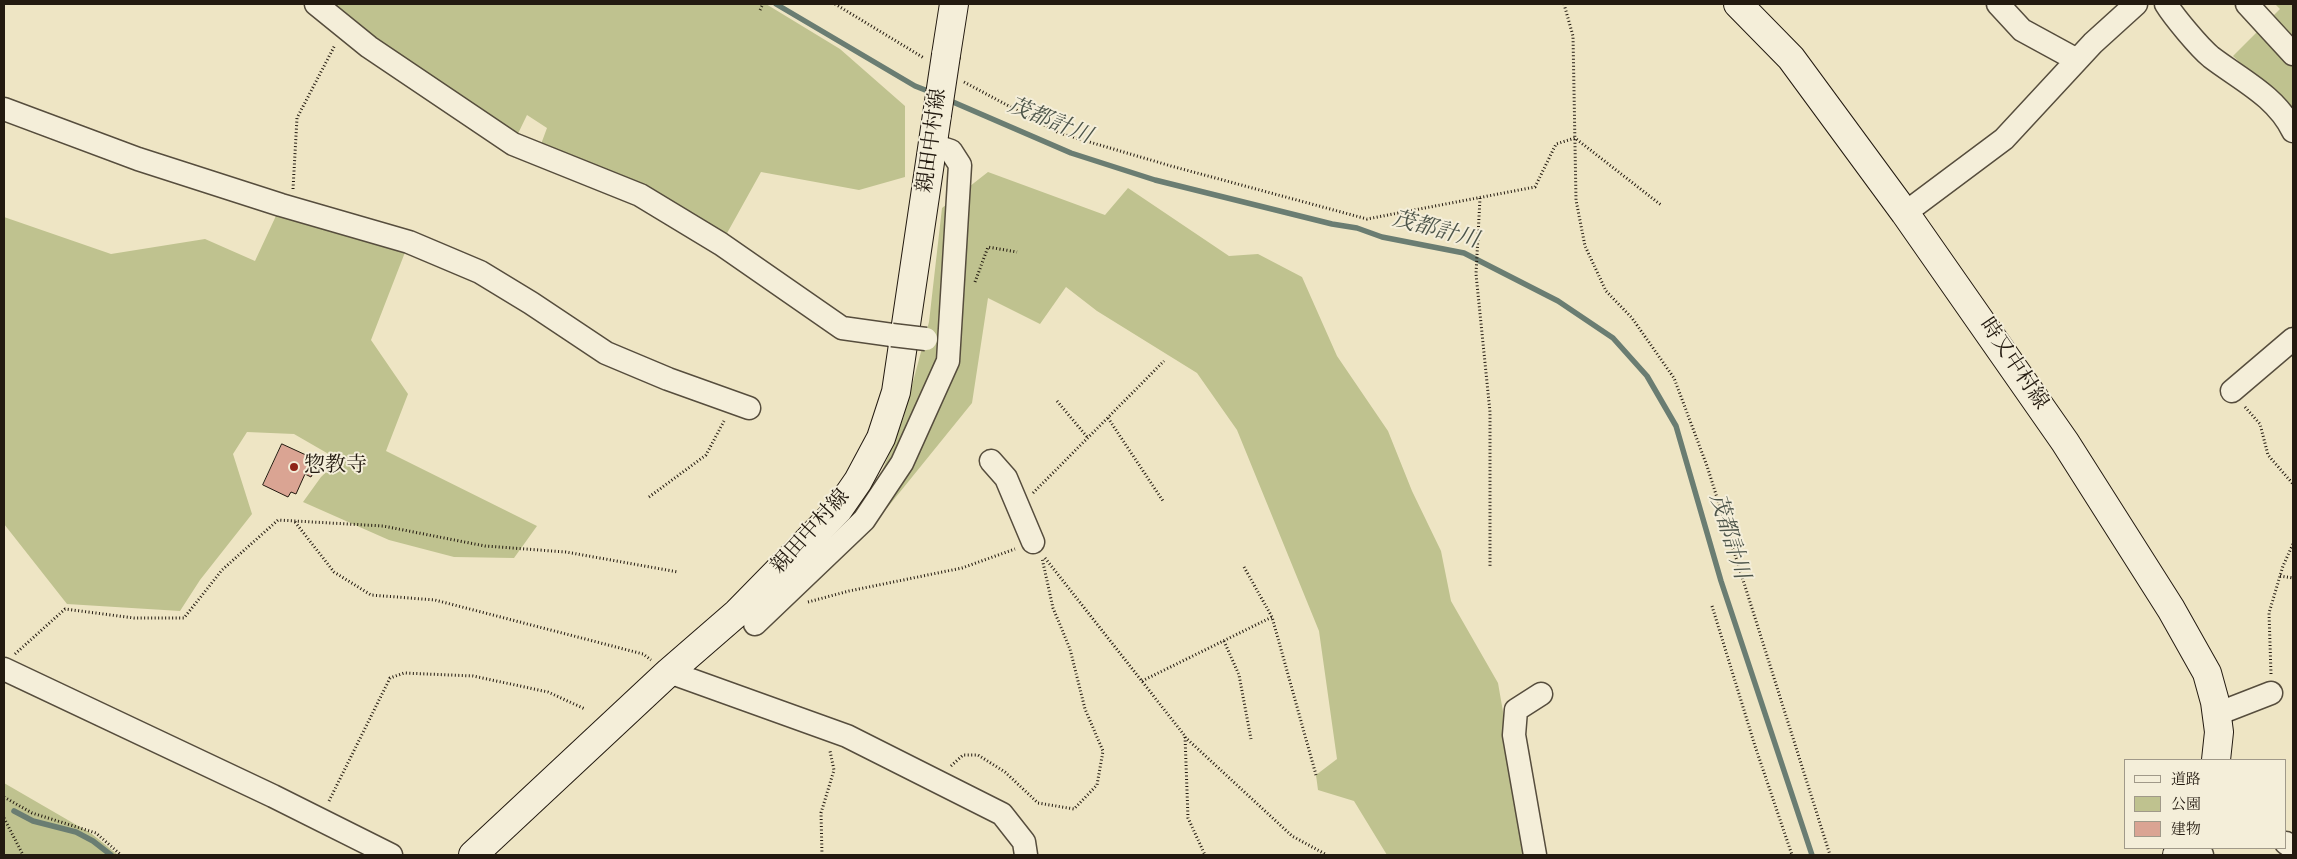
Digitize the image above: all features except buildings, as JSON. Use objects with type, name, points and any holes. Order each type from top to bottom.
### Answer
[{"type":"main road","name":"親田中村線","points":[[473,855],[669,672],[737,613],[838,510],[858,481],[881,438],[896,392],[937,115],[936,57],[954,4]]},
{"type":"main road","name":"時又中村線","points":[[1738,4],[1791,58],[1905,213],[2065,442],[2171,609],[2207,673],[2217,714],[2219,732],[2216,759]]},
{"type":"street","points":[[316,4],[376,51],[513,144],[640,195],[721,244],[842,328],[951,343]]},
{"type":"street","points":[[1998,4],[2022,30],[2078,60]]},
{"type":"street","points":[[1905,213],[2004,139],[2078,60],[2136,4]]},
{"type":"street","points":[[2166,4],[2210,55],[2267,97],[2288,121],[2293,132]]},
{"type":"street","points":[[2246,4],[2293,54]]},
{"type":"street","points":[[4,109],[138,159],[292,208],[409,242],[480,272],[531,303],[606,353],[668,379],[750,408]]},
{"type":"street","points":[[755,624],[864,520],[902,463],[948,361],[951,343],[960,165],[951,151],[933,145]]},
{"type":"street","points":[[2232,391],[2293,339]]},
{"type":"street","points":[[991,461],[1006,478],[1033,542]]},
{"type":"street","points":[[7,664],[391,855]]},
{"type":"street","points":[[669,672],[847,736],[1002,814],[1024,842],[1026,855]]},
{"type":"street","points":[[2217,714],[2271,693]]},
{"type":"street","points":[[1535,855],[1514,735],[1516,710],[1541,694]]},
{"type":"path","points":[[760,10],[763,4]]},
{"type":"path","points":[[835,4],[936,57]]},
{"type":"path","points":[[1564,4],[1573,36],[1576,200],[1585,246],[1606,291],[1632,318],[1674,378],[1707,466],[1830,855]]},
{"type":"path","points":[[292,208],[297,118],[344,26]]},
{"type":"path","points":[[960,80],[1059,133],[1170,166],[1367,219],[1535,187],[1556,144],[1574,138]]},
{"type":"path","points":[[1574,138],[1661,205]]},
{"type":"path","points":[[1480,198],[1476,274],[1490,412],[1490,568]]},
{"type":"path","points":[[971,291],[988,247],[1017,252]]},
{"type":"path","points":[[1019,508],[1164,361]]},
{"type":"path","points":[[2232,391],[2260,424],[2268,455],[2293,484]]},
{"type":"path","points":[[650,497],[706,455],[725,423],[722,398]]},
{"type":"path","points":[[1057,401],[1088,438]]},
{"type":"path","points":[[1108,418],[1163,501]]},
{"type":"path","points":[[7,664],[65,609],[134,618],[184,618],[222,570],[278,520],[383,526],[485,546],[566,552],[678,572]]},
{"type":"path","points":[[294,521],[334,572],[371,595],[435,600],[643,654],[669,672]]},
{"type":"path","points":[[801,608],[808,602],[849,591],[962,568],[1033,542]]},
{"type":"path","points":[[2271,693],[2269,613],[2280,576],[2293,544]]},
{"type":"path","points":[[936,781],[963,755],[978,755],[1005,772],[1038,803],[1074,809],[1097,785],[1103,751],[1085,709],[1070,649],[1053,608],[1041,553],[1185,736],[1292,836],[1327,855]]},
{"type":"path","points":[[1244,567],[1272,617],[1316,775]]},
{"type":"path","points":[[2280,576],[2293,578]]},
{"type":"path","points":[[1712,606],[1740,699],[1792,855]]},
{"type":"path","points":[[1142,681],[1272,617]]},
{"type":"path","points":[[1224,641],[1239,675],[1251,740]]},
{"type":"path","points":[[319,819],[390,678],[404,673],[473,676],[548,692],[585,709]]},
{"type":"path","points":[[1185,736],[1188,818],[1205,855]]},
{"type":"path","points":[[822,746],[830,749],[834,770],[821,813],[822,855]]},
{"type":"path","points":[[4,797],[32,813],[96,833],[120,855]]},
{"type":"path","points":[[4,818],[23,855]]},
{"type":"green space","points":[[317,4],[766,4],[840,49],[905,106],[905,177],[859,190],[761,172],[721,244],[537,155],[547,128],[527,115],[513,144]]},
{"type":"green space","points":[[2275,4],[2293,4],[2293,112],[2233,56],[2280,9]]},
{"type":"green space","points":[[988,172],[1105,215],[1128,188],[1229,256],[1258,254],[1302,277],[1337,356],[1388,431],[1412,491],[1441,551],[1451,601],[1498,683],[1528,855],[1387,855],[1354,801],[1318,790],[1316,775],[1337,759],[1319,631],[1237,430],[1197,373],[1097,311],[1066,287],[1040,324],[988,298],[972,403],[887,508],[881,474],[903,419],[929,322],[942,208]]},
{"type":"green space","points":[[281,205],[409,242],[371,340],[408,394],[386,451],[537,526],[514,558],[454,557],[389,540],[303,502],[321,477],[339,460],[294,434],[247,432],[233,454],[252,514],[200,580],[180,611],[67,604],[4,524],[4,217],[111,254],[205,239],[255,261]]},
{"type":"green space","points":[[4,783],[92,834],[118,855],[4,855]]},
{"type":"waterway","name":"茂都計川","points":[[776,4],[915,86],[933,93]]},
{"type":"waterway","name":"茂都計川","points":[[946,99],[1071,153],[1155,180],[1332,224],[1357,228],[1382,237],[1464,253],[1558,301],[1613,338],[1647,376],[1676,426],[1721,581],[1812,855]]},
{"type":"waterway","points":[[14,811],[33,821],[76,832],[93,841],[111,855]]},
{"type":"place","name":"惣教寺","points":[[294,467]]}]
